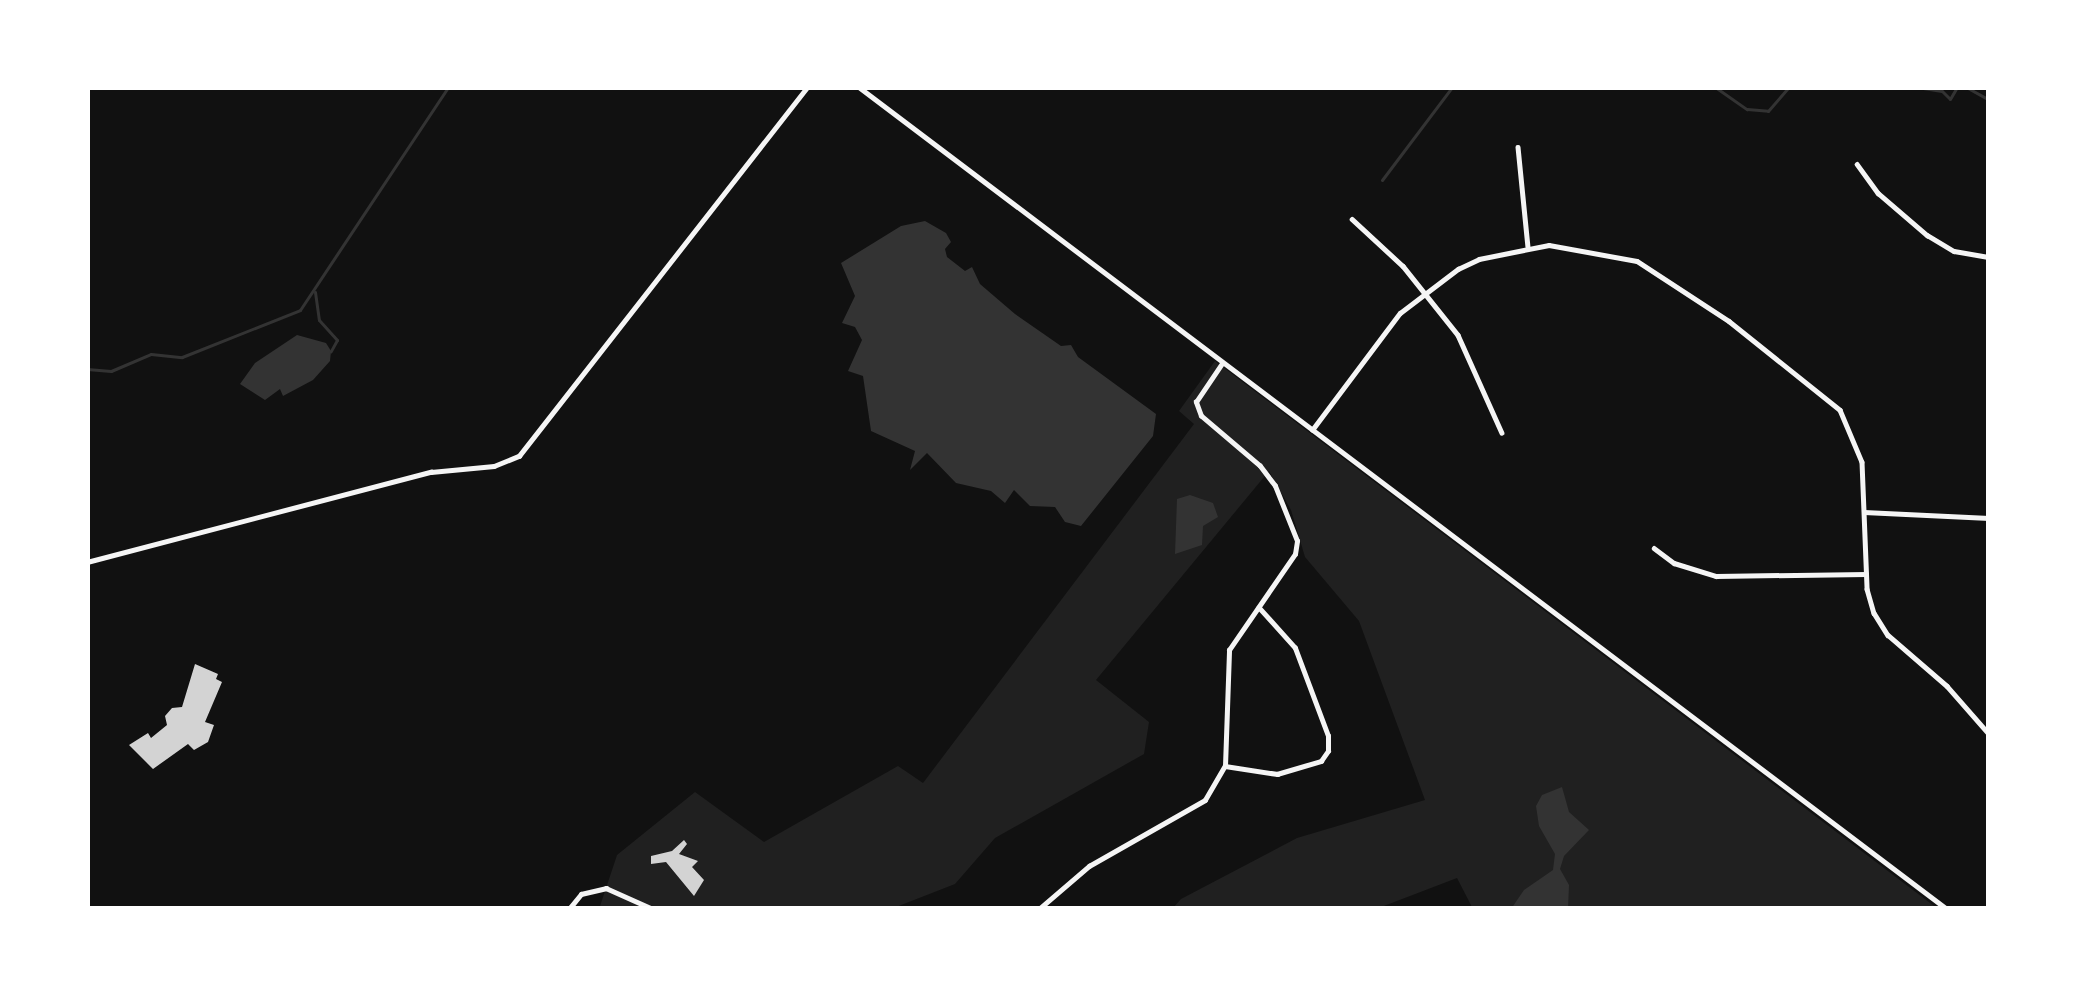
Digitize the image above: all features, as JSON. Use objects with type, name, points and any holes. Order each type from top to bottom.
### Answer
[{"type":"street","points":[[87,562],[431,472],[494,466],[519,457],[807,87]]},
{"type":"street","points":[[859,87],[1947,909]]},
{"type":"street","points":[[1518,147],[1528,247]]},
{"type":"street","points":[[1858,164],[1878,193],[1928,235],[1954,251],[1989,256]]},
{"type":"street","points":[[1352,220],[1425,291],[1479,372],[1502,433]]},
{"type":"street","points":[[1312,430],[1375,343],[1425,291],[1479,259],[1528,247],[1570,247],[1637,261],[1684,288],[1811,383],[1850,425],[1862,462],[1866,574],[1874,613],[1888,635],[1947,686],[1989,734]]},
{"type":"street","points":[[1039,909],[1089,866],[1205,800],[1225,766],[1230,730],[1226,668],[1235,639],[1295,554],[1297,541],[1268,476],[1201,416],[1196,402],[1223,364]]},
{"type":"street","points":[[1864,512],[1989,518]]},
{"type":"street","points":[[1654,548],[1674,563],[1716,576],[1866,574]]},
{"type":"street","points":[[1225,766],[1277,774],[1321,761],[1328,752],[1309,678],[1295,648],[1258,608]]},
{"type":"street","points":[[569,909],[581,894],[605,888],[652,909]]},
{"type":"shaded area","points":[[925,221],[946,233],[951,242],[945,249],[947,257],[965,271],[972,267],[980,284],[1015,314],[1061,346],[1071,345],[1078,357],[1156,414],[1153,436],[1081,526],[1065,522],[1055,507],[1030,506],[1014,490],[1005,503],[991,491],[956,483],[927,453],[910,470],[915,451],[871,431],[863,376],[848,371],[862,340],[855,327],[842,323],[855,296],[841,263],[901,226]]},
{"type":"shaded area","points":[[297,335],[326,343],[331,351],[330,361],[313,380],[283,396],[280,389],[265,400],[240,384],[255,363]]},
{"type":"shaded area","points":[[1215,361],[1938,909],[1473,909],[1457,878],[1376,909],[1172,909],[1181,899],[1297,838],[1425,800],[1359,621],[1305,557],[1291,510],[1269,471],[1096,680],[1149,722],[1144,754],[995,838],[955,884],[891,909],[599,909],[617,855],[695,792],[764,842],[898,766],[923,783],[1194,424],[1179,411]]},
{"type":"shaded area","points":[[1190,495],[1213,503],[1218,517],[1203,526],[1202,545],[1175,554],[1177,499]]},
{"type":"shaded area","points":[[1562,787],[1569,812],[1589,830],[1564,856],[1560,869],[1569,885],[1568,909],[1511,909],[1524,890],[1553,870],[1555,854],[1539,826],[1536,806],[1542,795]]},
{"type":"building","points":[[195,664],[218,674],[216,679],[222,682],[205,722],[214,725],[208,742],[194,750],[188,744],[153,769],[129,745],[148,733],[151,738],[167,725],[165,716],[172,708],[182,707]]},
{"type":"building","points":[[684,840],[687,844],[679,854],[698,861],[692,867],[704,880],[694,896],[666,862],[651,864],[651,856],[672,851]]},
{"type":"waterway","points":[[87,369],[111,371],[151,354],[182,357],[300,310],[448,87]]},
{"type":"waterway","points":[[1382,180],[1452,87]]},
{"type":"waterway","points":[[1715,87],[1747,109],[1768,111],[1789,87]]},
{"type":"waterway","points":[[1854,87],[1862,87]]},
{"type":"waterway","points":[[1864,87],[1869,87]]},
{"type":"waterway","points":[[1917,87],[1942,91],[1950,99],[1957,87]]},
{"type":"waterway","points":[[1966,87],[1989,100]]},
{"type":"waterway","points":[[315,292],[319,320],[337,340],[331,351]]}]
